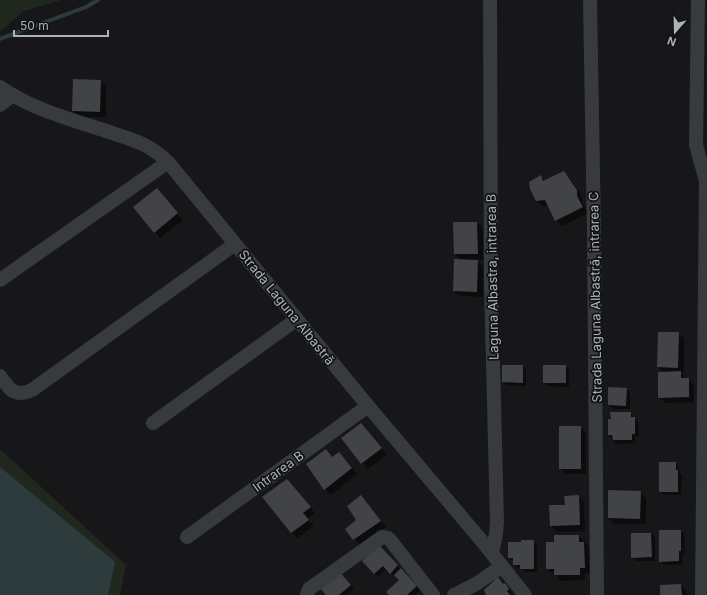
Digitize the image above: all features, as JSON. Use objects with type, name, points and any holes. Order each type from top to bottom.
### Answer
[{"type":"street","name":"Laguna Albastra, intrarea B","points":[[490,0],[491,283],[497,522],[492,554]]},
{"type":"street","name":"Strada Laguna Albastră, intrarea C","points":[[590,0],[597,595]]},
{"type":"street","points":[[698,0],[703,45],[696,145],[706,181],[705,511],[702,595]]},
{"type":"street","name":"Strada Laguna Albastră","points":[[0,87],[32,105],[151,147],[168,162],[525,595]]},
{"type":"street","points":[[0,105],[13,95]]},
{"type":"street","points":[[0,280],[168,162]]},
{"type":"street","points":[[0,376],[15,393],[23,394],[32,390],[235,244]]},
{"type":"street","points":[[153,423],[297,319]]},
{"type":"street","name":"Intrarea B","points":[[187,537],[368,406]]},
{"type":"street","points":[[307,595],[309,589],[382,537],[388,538],[391,541],[433,595]]},
{"type":"street","points":[[454,595],[476,584],[502,566]]},
{"type":"shaded area","points":[[0,0],[61,0],[22,12],[0,32]]},
{"type":"shaded area","points":[[0,449],[126,565],[120,595],[0,595]]},
{"type":"shaded area","points":[[0,467],[115,562],[108,595],[0,595]]},
{"type":"building","points":[[73,79],[101,80],[100,112],[72,111]]},
{"type":"building","points":[[564,171],[577,190],[577,196],[583,207],[555,221],[545,200],[536,201],[530,189],[529,182],[541,175],[543,181]]},
{"type":"building","points":[[157,188],[178,213],[154,233],[133,207]]},
{"type":"building","points":[[453,222],[477,222],[478,254],[454,254]]},
{"type":"building","points":[[454,259],[478,260],[477,292],[453,291]]},
{"type":"building","points":[[658,332],[679,332],[678,368],[657,367]]},
{"type":"building","points":[[502,365],[523,365],[523,383],[502,382]]},
{"type":"building","points":[[543,365],[566,365],[566,383],[543,383]]},
{"type":"building","points":[[681,371],[681,378],[689,378],[689,397],[658,398],[658,372]]},
{"type":"building","points":[[608,387],[627,388],[626,406],[608,405]]},
{"type":"building","points":[[610,412],[631,412],[631,417],[635,417],[635,434],[632,434],[632,440],[613,440],[612,435],[608,435],[608,419],[611,419]]},
{"type":"building","points":[[361,423],[382,448],[361,464],[341,438]]},
{"type":"building","points":[[559,426],[581,426],[581,469],[559,469]]},
{"type":"building","points":[[326,449],[332,457],[339,452],[352,468],[324,490],[306,464]]},
{"type":"building","points":[[659,462],[676,462],[676,470],[678,470],[678,492],[659,492]]},
{"type":"building","points":[[287,479],[311,507],[303,513],[309,520],[291,533],[262,497]]},
{"type":"building","points":[[608,490],[641,491],[640,519],[608,518]]},
{"type":"building","points":[[361,495],[381,521],[353,540],[345,529],[356,520],[347,506]]},
{"type":"building","points":[[579,495],[580,525],[550,526],[549,505],[565,505],[564,496]]},
{"type":"building","points":[[659,530],[681,530],[681,551],[679,551],[679,561],[659,562]]},
{"type":"building","points":[[631,533],[651,533],[652,557],[631,558]]},
{"type":"building","points":[[554,535],[579,535],[579,542],[584,542],[585,568],[580,568],[580,575],[554,575],[554,569],[546,569],[546,542],[554,542]]},
{"type":"building","points":[[521,540],[534,540],[534,569],[520,569],[520,565],[513,565],[513,558],[508,558],[508,542],[521,542]]},
{"type":"building","points":[[379,545],[398,565],[390,574],[383,566],[374,574],[362,561]]},
{"type":"building","points":[[401,568],[417,586],[407,595],[389,595],[386,592],[399,580],[394,575]]},
{"type":"building","points":[[340,572],[351,585],[339,595],[326,595],[320,588]]},
{"type":"building","points":[[498,577],[509,589],[507,591],[510,595],[486,595],[484,590]]},
{"type":"building","points":[[681,584],[682,595],[660,595],[660,585]]},
{"type":"waterway","points":[[0,39],[86,7],[98,0]]}]
